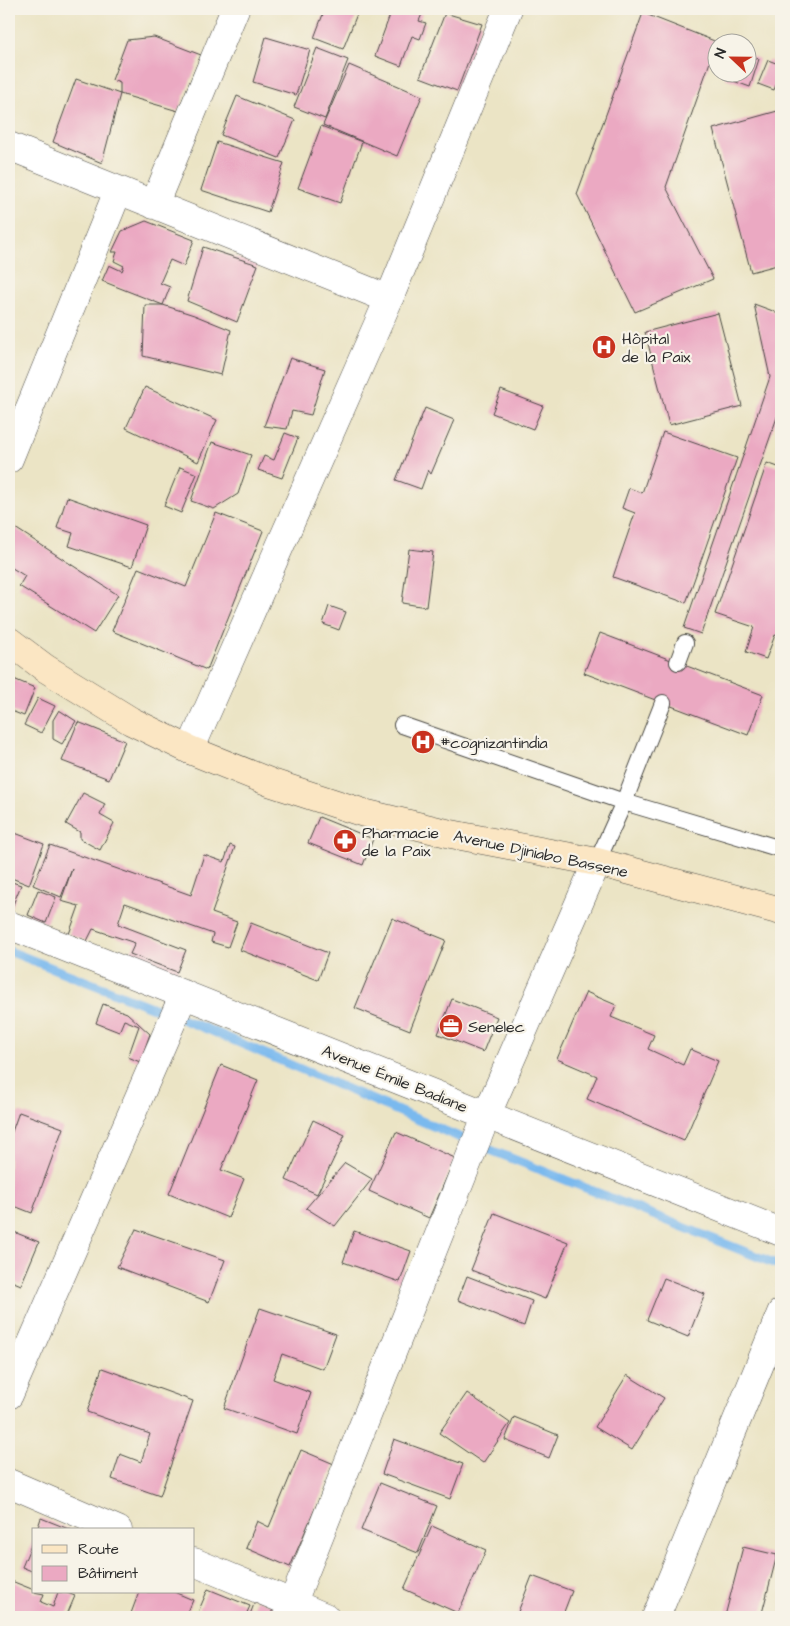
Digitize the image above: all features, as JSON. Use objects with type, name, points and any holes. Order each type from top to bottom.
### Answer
[{"type":"main road","name":"Avenue Djiniabo Bassene","points":[[9,641],[45,668],[132,721],[190,750],[272,783],[364,812],[451,834],[597,862],[781,911]]},
{"type":"street","points":[[154,205],[235,9]]},
{"type":"street","points":[[190,750],[389,299],[508,9]]},
{"type":"street","points":[[9,146],[389,299]]},
{"type":"street","points":[[9,459],[118,191]]},
{"type":"street","points":[[290,1611],[487,1114],[597,862]]},
{"type":"street","name":"Avenue Émile Badiane","points":[[9,925],[781,1232]]},
{"type":"street","points":[[9,1395],[184,994]]},
{"type":"street","points":[[656,1617],[781,1313]]},
{"type":"street","points":[[9,1483],[113,1528]]},
{"type":"street","points":[[195,1563],[290,1611],[325,1617]]},
{"type":"lane","points":[[678,662],[685,642]]},
{"type":"lane","points":[[597,862],[624,802],[663,702]]},
{"type":"lane","points":[[402,725],[624,802],[781,849]]},
{"type":"building","points":[[325,9],[359,9],[343,49],[314,38]]},
{"type":"building","points":[[376,9],[409,9],[422,14],[419,21],[426,23],[420,39],[412,36],[401,66],[375,56],[390,15]]},
{"type":"building","points":[[445,13],[482,24],[457,91],[420,77]]},
{"type":"building","points":[[643,13],[708,38],[708,68],[666,187],[713,279],[635,312],[577,194]]},
{"type":"building","points":[[154,37],[201,55],[178,111],[120,94],[120,83],[112,80],[127,40]]},
{"type":"building","points":[[266,37],[310,50],[296,95],[253,82]]},
{"type":"building","points":[[317,48],[348,60],[325,119],[294,107]]},
{"type":"building","points":[[768,60],[781,65],[781,72],[774,90],[758,84]]},
{"type":"building","points":[[349,65],[422,96],[397,156],[323,125]]},
{"type":"building","points":[[76,79],[120,94],[102,163],[53,142]]},
{"type":"building","points":[[736,82],[752,82],[750,87]]},
{"type":"building","points":[[237,96],[295,120],[279,158],[221,135]]},
{"type":"building","points":[[781,110],[781,264],[751,272],[713,129]]},
{"type":"building","points":[[321,126],[362,142],[340,203],[298,188]]},
{"type":"building","points":[[217,142],[284,163],[268,212],[201,190]]},
{"type":"building","points":[[146,221],[194,240],[184,266],[170,260],[160,283],[170,287],[163,305],[102,281],[109,265],[122,271],[124,266],[114,261],[117,252],[112,252],[122,231]]},
{"type":"building","points":[[203,247],[258,265],[237,322],[187,301]]},
{"type":"building","points":[[754,304],[781,314],[781,406],[701,634],[684,628],[770,377]]},
{"type":"building","points":[[145,305],[163,305],[231,330],[221,375],[143,356]]},
{"type":"building","points":[[718,313],[742,406],[669,425],[645,332]]},
{"type":"building","points":[[290,358],[325,369],[311,415],[292,411],[287,429],[264,426]]},
{"type":"building","points":[[145,387],[217,420],[198,462],[126,428]]},
{"type":"building","points":[[501,390],[543,406],[533,429],[492,413]]},
{"type":"building","points":[[425,408],[454,420],[431,474],[428,470],[421,489],[396,480]]},
{"type":"building","points":[[663,432],[737,458],[686,603],[613,577],[635,513],[622,508],[629,488],[642,493]]},
{"type":"building","points":[[285,433],[298,438],[282,478],[258,470],[264,456],[274,460]]},
{"type":"building","points":[[212,442],[251,455],[238,494],[214,509],[191,501]]},
{"type":"building","points":[[767,463],[781,468],[781,637],[775,635],[766,659],[746,652],[754,627],[715,614]]},
{"type":"building","points":[[180,467],[197,474],[181,513],[164,506]]},
{"type":"building","points":[[67,497],[146,525],[132,567],[69,546],[73,533],[57,528]]},
{"type":"building","points":[[216,513],[263,531],[207,670],[112,631],[138,568],[186,587]]},
{"type":"building","points":[[9,524],[118,595],[94,633],[19,586],[25,576],[9,566]]},
{"type":"building","points":[[409,549],[433,552],[426,607],[402,603]]},
{"type":"building","points":[[329,606],[346,612],[339,630],[323,624]]},
{"type":"building","points":[[600,633],[763,695],[748,735],[584,673]]},
{"type":"building","points":[[9,677],[35,688],[24,716],[9,710]]},
{"type":"building","points":[[38,698],[55,706],[41,733],[24,725]]},
{"type":"building","points":[[59,710],[76,721],[62,744],[53,739],[53,720]]},
{"type":"building","points":[[78,722],[125,741],[109,779],[62,761]]},
{"type":"building","points":[[83,793],[105,804],[100,815],[114,823],[100,850],[80,839],[80,832],[66,824]]},
{"type":"building","points":[[319,817],[373,839],[363,865],[308,843]]},
{"type":"building","points":[[15,833],[44,844],[29,885],[9,877],[9,850]]},
{"type":"building","points":[[50,845],[191,895],[204,855],[224,862],[230,845],[235,847],[212,913],[237,922],[228,947],[211,942],[213,934],[125,903],[118,924],[186,950],[177,972],[130,954],[135,943],[93,929],[87,941],[69,934],[79,906],[61,901],[72,869],[61,897],[33,885]]},
{"type":"building","points":[[9,881],[21,885],[12,907],[9,905]]},
{"type":"building","points":[[38,890],[56,897],[46,923],[28,915]]},
{"type":"building","points":[[392,918],[446,940],[410,1030],[355,1008]]},
{"type":"building","points":[[251,923],[328,953],[318,980],[240,950]]},
{"type":"building","points":[[586,992],[616,1005],[611,1017],[654,1035],[648,1049],[683,1065],[690,1049],[718,1061],[684,1141],[587,1099],[597,1076],[557,1059]]},
{"type":"building","points":[[452,999],[497,1017],[483,1052],[438,1034]]},
{"type":"building","points":[[103,1004],[127,1013],[150,1034],[140,1062],[128,1057],[139,1026],[124,1020],[119,1032],[96,1023]]},
{"type":"building","points":[[221,1065],[258,1080],[221,1170],[244,1179],[228,1218],[169,1194]]},
{"type":"building","points":[[19,1112],[63,1128],[32,1213],[9,1204],[9,1140]]},
{"type":"building","points":[[313,1120],[345,1135],[317,1194],[286,1180]]},
{"type":"building","points":[[396,1132],[455,1158],[429,1218],[369,1191]]},
{"type":"building","points":[[345,1163],[372,1179],[335,1226],[306,1208]]},
{"type":"building","points":[[494,1213],[568,1242],[545,1299],[471,1270]]},
{"type":"building","points":[[136,1229],[225,1260],[209,1302],[117,1267]]},
{"type":"building","points":[[9,1230],[39,1242],[21,1285],[9,1280]]},
{"type":"building","points":[[354,1231],[411,1251],[400,1282],[343,1262]]},
{"type":"building","points":[[467,1276],[532,1301],[524,1326],[458,1300]]},
{"type":"building","points":[[664,1278],[705,1294],[688,1337],[647,1320]]},
{"type":"building","points":[[260,1308],[336,1334],[323,1369],[282,1354],[273,1379],[311,1393],[297,1434],[224,1408]]},
{"type":"building","points":[[102,1368],[193,1401],[160,1496],[112,1479],[120,1454],[141,1462],[150,1434],[87,1412]]},
{"type":"building","points":[[627,1375],[664,1398],[632,1450],[595,1427]]},
{"type":"building","points":[[467,1393],[510,1423],[483,1463],[439,1433]]},
{"type":"building","points":[[514,1417],[558,1435],[549,1458],[505,1440]]},
{"type":"building","points":[[394,1439],[463,1464],[450,1499],[382,1474]]},
{"type":"building","points":[[301,1450],[334,1464],[290,1567],[246,1548],[257,1521],[269,1527]]},
{"type":"building","points":[[380,1483],[437,1506],[418,1553],[361,1530]]},
{"type":"building","points":[[41,1518],[66,1528],[38,1528]]},
{"type":"building","points":[[432,1526],[486,1550],[458,1613],[404,1589]]},
{"type":"building","points":[[32,1543],[32,1571],[22,1567]]},
{"type":"building","points":[[743,1547],[777,1555],[761,1617],[725,1616]]},
{"type":"building","points":[[532,1576],[572,1591],[562,1617],[516,1617]]},
{"type":"building","points":[[9,1580],[32,1589],[32,1594],[44,1594],[41,1602],[53,1607],[57,1594],[75,1596],[66,1617],[9,1617]]},
{"type":"building","points":[[208,1589],[250,1606],[245,1617],[196,1617]]},
{"type":"building","points":[[138,1594],[179,1594],[193,1600],[186,1617],[130,1616]]},
{"type":"building","points":[[256,1599],[274,1606],[270,1617],[249,1617]]},
{"type":"waterway","points":[[9,951],[212,1031],[468,1141],[781,1266]]},
{"type":"place","name":"Hôpital de la Paix","points":[[604,347]]},
{"type":"place","name":"#cognizantindia","points":[[423,742]]},
{"type":"place","name":"Pharmacie de la Paix","points":[[345,841]]},
{"type":"place","name":"Senelec","points":[[451,1026]]}]
